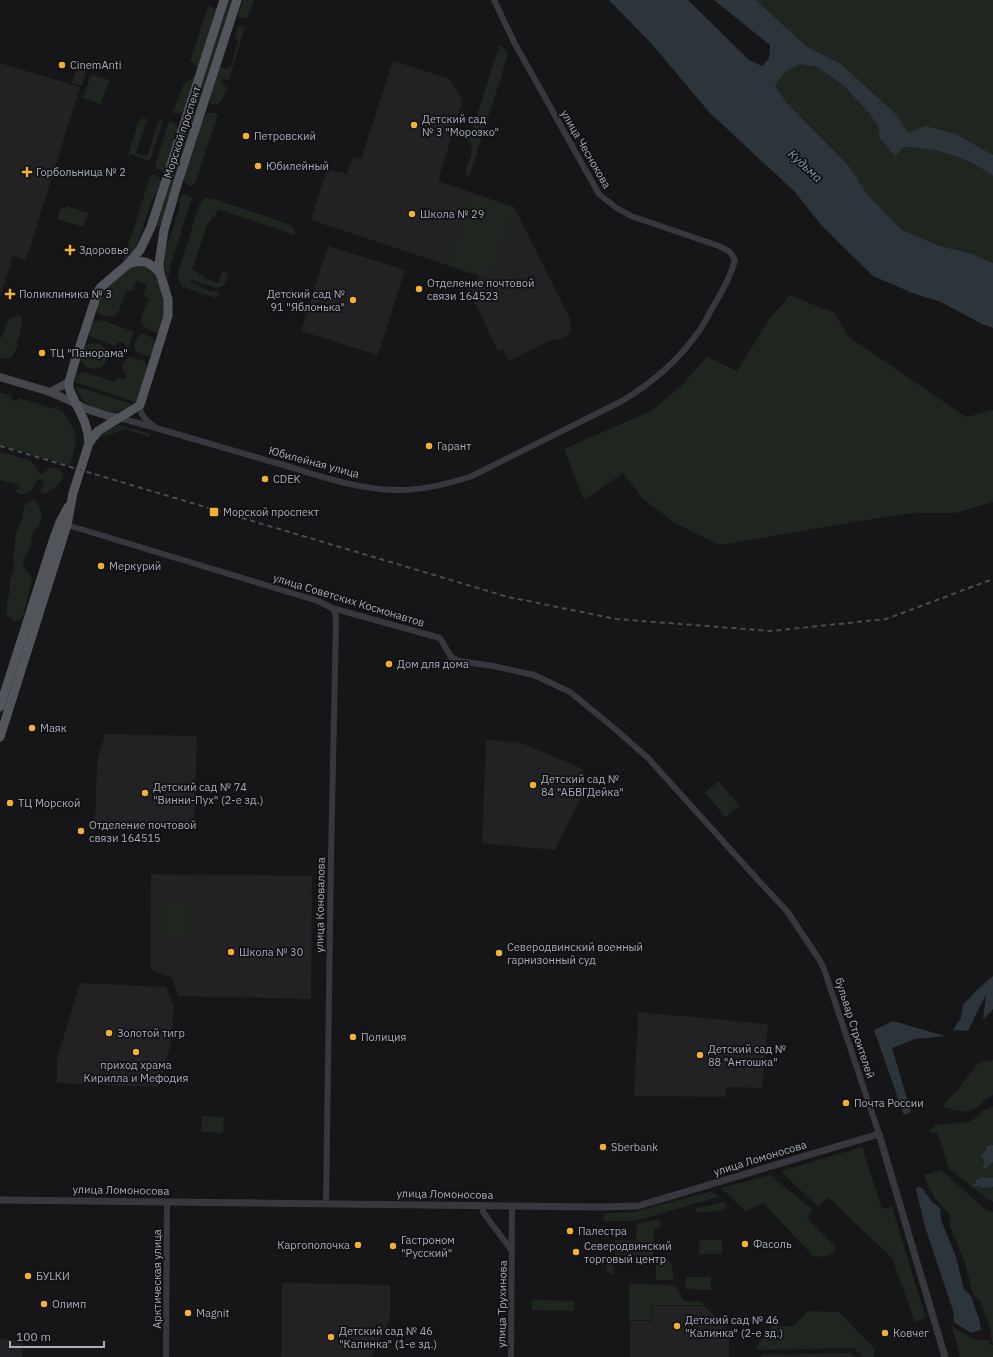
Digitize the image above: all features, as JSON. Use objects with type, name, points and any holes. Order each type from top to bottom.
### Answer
[{"type":"main road","name":"Морской проспект","points":[[69,382],[98,291],[128,264],[140,250],[151,226],[224,0]]},
{"type":"main road","name":"Морской проспект","points":[[140,405],[168,316],[167,294],[160,273],[159,264],[164,230],[177,185],[237,0]]},
{"type":"main road","points":[[151,226],[160,232],[164,230]]},
{"type":"main road","points":[[128,264],[137,261],[148,263],[160,273]]},
{"type":"main road","name":"Юбилейная улица","points":[[0,377],[50,392],[75,402],[87,410],[120,418]]},
{"type":"main road","points":[[50,392],[69,382],[69,388],[87,426],[89,443]]},
{"type":"main road","points":[[0,707],[72,501],[89,443],[98,431],[140,405]]},
{"type":"main road","points":[[0,737],[64,523]]},
{"type":"street","name":"улица Чеснокова","points":[[494,0],[515,44],[599,194],[615,207],[631,216],[719,246],[730,252],[735,260]]},
{"type":"street","name":"Юбилейная улица","points":[[120,418],[344,483],[380,489],[397,490],[435,486],[454,482],[472,476],[622,401],[636,393],[653,380],[686,349],[700,330],[731,275],[735,260]]},
{"type":"street","points":[[140,405],[144,418],[156,428]]},
{"type":"street","name":"улица Советских Космонавтов","points":[[64,523],[318,601],[332,608],[440,638],[451,657],[459,661],[493,666],[534,675],[570,692],[648,758]]},
{"type":"street","name":"улица Коновалова","points":[[326,1203],[330,857],[336,622],[335,612],[332,608]]},
{"type":"street","name":"бульвар Строителей","points":[[648,758],[787,911],[824,969],[879,1134],[945,1357]]},
{"type":"street","name":"улица Ломоносова","points":[[0,1200],[483,1206],[638,1206],[879,1134]]},
{"type":"street","name":"Арктическая улица","points":[[166,1357],[167,1202]]},
{"type":"street","name":"улица Трухинова","points":[[483,1206],[483,1212],[512,1251]]},
{"type":"street","name":"улица Трухинова","points":[[511,1357],[512,1206]]},
{"type":"shaded area","points":[[229,0],[234,0],[162,224],[158,227],[156,224]]},
{"type":"shaded area","points":[[243,0],[254,0],[247,19],[238,16]]},
{"type":"shaded area","points":[[756,0],[993,0],[993,155],[956,134],[909,133],[896,114],[841,64],[806,46]]},
{"type":"shaded area","points":[[208,6],[219,10],[199,68],[190,61]]},
{"type":"shaded area","points":[[238,27],[245,27],[229,80],[223,79],[221,84],[227,87],[224,96],[219,103],[213,105],[210,103],[210,99],[220,68],[223,67],[226,69],[231,66],[238,42],[234,37]]},
{"type":"shaded area","points":[[499,46],[502,46],[508,55],[469,177],[467,176],[466,171],[472,148],[469,141]]},
{"type":"shaded area","points":[[393,61],[448,78],[463,100],[438,181],[514,207],[571,321],[570,334],[559,340],[553,339],[509,361],[503,350],[498,351],[468,288],[480,276],[311,220],[327,169],[347,174],[353,157],[361,159]]},
{"type":"shaded area","points":[[78,62],[88,65],[82,86],[72,83]]},
{"type":"shaded area","name":"Горбольница № 2","points":[[0,63],[80,87],[26,260],[13,256],[0,297]]},
{"type":"shaded area","points":[[800,64],[817,67],[844,86],[868,112],[878,126],[880,139],[895,156],[903,147],[927,149],[961,159],[993,176],[993,263],[970,253],[939,246],[901,229],[867,194],[848,165],[788,104],[775,86],[785,72]]},
{"type":"shaded area","points":[[91,74],[109,80],[101,104],[83,98]]},
{"type":"shaded area","points":[[196,76],[186,110],[178,114],[173,113],[184,83]]},
{"type":"shaded area","points":[[208,113],[215,113],[218,115],[195,184],[191,186],[185,183],[184,178],[204,117]]},
{"type":"shaded area","points":[[143,118],[147,119],[136,153],[147,156],[158,122],[164,118],[150,161],[130,154],[127,160],[138,123]]},
{"type":"shaded area","points":[[169,121],[175,123],[178,131],[164,172],[156,169],[155,165]]},
{"type":"shaded area","points":[[151,174],[159,177],[162,183],[152,199],[135,251],[125,261],[123,261]]},
{"type":"shaded area","points":[[472,193],[514,207],[497,261],[480,276],[448,266]]},
{"type":"shaded area","points":[[184,194],[192,197],[167,280],[164,262],[166,250],[180,206],[179,201],[181,196]]},
{"type":"shaded area","points":[[205,198],[214,199],[291,225],[295,230],[295,235],[218,209],[214,218],[212,217],[210,223],[208,222],[192,270],[199,272],[198,274],[204,276],[204,278],[218,283],[222,272],[226,271],[228,274],[224,286],[217,288],[192,280],[190,282],[210,291],[219,292],[219,296],[216,298],[183,287],[179,281],[178,272],[200,203]]},
{"type":"shaded area","points":[[67,206],[88,213],[83,227],[57,219],[61,207],[65,209]]},
{"type":"shaded area","name":"Детский сад № 91 \"Яблонька\"","points":[[328,246],[405,270],[378,355],[301,331]]},
{"type":"shaded area","points":[[135,266],[149,268],[159,277],[166,312],[158,333],[150,330],[142,324],[142,316],[149,298],[143,296],[147,284],[136,280],[132,291],[126,290],[119,311],[116,315],[105,316],[96,310],[101,295],[108,286],[121,274]]},
{"type":"shaded area","points":[[790,295],[834,313],[849,337],[966,417],[993,410],[993,502],[955,513],[916,513],[884,517],[720,545],[675,523],[642,498],[623,473],[584,500],[564,449],[651,411],[679,388],[707,357],[737,371],[770,318]]},
{"type":"shaded area","points":[[17,315],[22,319],[20,334],[17,342],[18,345],[12,357],[6,359],[0,357],[0,338],[2,337],[8,320]]},
{"type":"shaded area","points":[[97,320],[104,321],[134,332],[127,350],[123,342],[118,342],[116,346],[90,337],[88,332],[91,325]]},
{"type":"shaded area","points":[[142,334],[151,337],[156,344],[151,356],[142,355],[135,351],[136,339]]},
{"type":"shaded area","points":[[94,343],[103,347],[107,356],[103,365],[94,369],[85,365],[81,356],[85,347]]},
{"type":"shaded area","points":[[129,357],[144,361],[148,367],[139,399],[135,402],[75,382],[76,376],[81,372],[115,382],[117,377],[125,380],[127,374],[122,369],[123,363]]},
{"type":"shaded area","points":[[76,386],[132,404],[118,411],[111,412],[98,410],[86,403],[78,392]]},
{"type":"shaded area","points":[[0,392],[12,396],[12,400],[17,401],[19,398],[59,410],[65,414],[72,425],[75,437],[75,448],[70,466],[0,445]]},
{"type":"shaded area","points":[[119,425],[151,434],[150,437],[126,429],[96,439],[106,430]]},
{"type":"shaded area","points":[[0,452],[30,460],[40,474],[51,468],[57,469],[64,474],[59,484],[46,493],[42,493],[41,490],[44,482],[40,479],[31,491],[25,494],[19,494],[14,490],[19,489],[20,487],[18,485],[0,480]]},
{"type":"shaded area","points":[[33,499],[38,504],[42,516],[32,535],[30,546],[23,561],[24,568],[31,576],[32,581],[23,616],[19,620],[15,621],[7,616],[7,602],[10,580],[14,571],[13,557],[16,534],[22,518],[24,506]]},
{"type":"shaded area","name":"Детский сад № 74 \"Винни-Пух\" (2-е зд.)","points":[[105,734],[197,736],[194,825],[95,824],[97,762]]},
{"type":"shaded area","name":"Детский сад № 84 \"АБВГДейка\"","points":[[486,740],[519,742],[583,769],[580,800],[555,850],[482,843]]},
{"type":"shaded area","points":[[719,781],[739,806],[725,817],[705,792]]},
{"type":"shaded area","name":"Школа № 30","points":[[151,874],[312,876],[311,999],[178,996],[172,978],[150,969]]},
{"type":"shaded area","points":[[162,900],[190,900],[190,941],[162,941]]},
{"type":"shaded area","points":[[80,983],[166,987],[174,1007],[171,1043],[159,1087],[57,1083],[57,1059]]},
{"type":"shaded area","name":"Детский сад № 88 \"Антошка\"","points":[[638,1012],[768,1024],[762,1088],[727,1087],[725,1097],[634,1096]]},
{"type":"shaded area","points":[[993,1060],[993,1095],[972,1110],[962,1111],[942,1107],[980,1062]]},
{"type":"shaded area","points":[[993,1107],[993,1145],[984,1149],[984,1153],[981,1156],[984,1160],[983,1163],[993,1162],[993,1178],[984,1177],[977,1182],[975,1186],[988,1188],[993,1187],[993,1202],[949,1169],[938,1133],[928,1132],[936,1125],[969,1122],[982,1111]]},
{"type":"shaded area","points":[[202,1116],[224,1117],[223,1133],[201,1132]]},
{"type":"shaded area","points":[[862,1147],[882,1209],[892,1207],[925,1316],[921,1320],[915,1322],[892,1258],[828,1197],[818,1206],[781,1171]]},
{"type":"shaded area","points":[[941,1170],[985,1209],[993,1212],[993,1344],[989,1324],[980,1301],[973,1294],[965,1263],[950,1226],[949,1213],[940,1205],[934,1196],[924,1175]]},
{"type":"shaded area","points":[[770,1175],[813,1210],[807,1218],[836,1247],[832,1253],[814,1257],[763,1203],[746,1212],[721,1188]]},
{"type":"shaded area","points":[[712,1191],[718,1197],[635,1221],[604,1221],[603,1218],[605,1214],[634,1212]]},
{"type":"shaded area","points":[[723,1202],[727,1206],[722,1211],[696,1212],[694,1209]]},
{"type":"shaded area","points":[[660,1219],[661,1225],[654,1230],[653,1256],[615,1255],[615,1240],[636,1241],[637,1224]]},
{"type":"shaded area","points":[[699,1240],[722,1240],[722,1254],[699,1254]]},
{"type":"shaded area","points":[[612,1260],[667,1260],[672,1266],[673,1280],[656,1280],[656,1263],[613,1263],[613,1275],[606,1269],[607,1263]]},
{"type":"shaded area","points":[[686,1277],[711,1277],[711,1290],[685,1289]]},
{"type":"shaded area","name":"Детский сад № 46 \"Калинка\" (1-е зд.)","points":[[282,1283],[390,1285],[390,1318],[371,1357],[281,1357]]},
{"type":"shaded area","points":[[629,1284],[675,1285],[684,1301],[701,1302],[704,1305],[651,1305],[651,1320],[629,1320]]},
{"type":"shaded area","points":[[532,1300],[574,1301],[574,1311],[532,1310]]},
{"type":"shaded area","name":"Детский сад № 46 \"Калинка\" (2-е зд.)","points":[[652,1306],[705,1306],[729,1332],[729,1357],[630,1357],[630,1321],[652,1321]]},
{"type":"shaded area","points":[[808,1311],[839,1312],[874,1348],[874,1357],[864,1357],[853,1348],[761,1350],[755,1348],[772,1326],[793,1326]]},
{"type":"shaded area","points":[[952,1326],[978,1340],[989,1340],[989,1344],[993,1345],[993,1357],[960,1357]]},
{"type":"shaded area","points":[[0,1339],[23,1340],[22,1357],[0,1357]]},
{"type":"shaded area","points":[[850,1353],[854,1357],[761,1357],[761,1355]]},
{"type":"water","name":"Кудьма","points":[[609,0],[688,0],[749,60],[762,66],[769,58],[770,45],[714,0],[756,0],[806,46],[841,64],[896,114],[909,133],[925,126],[956,134],[993,155],[993,176],[983,169],[962,159],[928,149],[904,147],[895,156],[880,139],[878,126],[868,112],[844,86],[817,67],[800,64],[785,72],[775,86],[788,104],[848,165],[867,194],[901,229],[939,246],[970,253],[993,263],[993,328],[982,324],[941,302],[915,294],[873,276],[822,226],[795,192],[710,113],[650,42]]},
{"type":"water","points":[[993,976],[993,1009],[983,1020],[986,994],[968,1031],[953,1030],[961,1018],[963,1005]]},
{"type":"water","points":[[893,1021],[945,1036],[915,1039],[892,1048],[911,1112],[904,1115],[874,1030]]},
{"type":"water","points":[[993,1145],[993,1162],[985,1169],[983,1168],[984,1160],[981,1156],[987,1147]]},
{"type":"water","points":[[981,1177],[993,1178],[993,1187],[974,1187],[972,1185],[976,1184],[976,1180]]},
{"type":"water","points":[[918,1187],[922,1188],[932,1202],[940,1208],[941,1220],[956,1257],[964,1289],[971,1296],[981,1330],[971,1333],[954,1322],[953,1310],[925,1227],[916,1189]]},
{"type":"railway","points":[[0,446],[508,597],[616,619],[771,631],[886,619],[993,579]]},
{"type":"place","name":"CinemAnti","points":[[62,65]]},
{"type":"place","name":"Детский сад № 3 \"Морозко\"","points":[[414,125]]},
{"type":"place","name":"Петровский","points":[[246,136]]},
{"type":"place","name":"Юбилейный","points":[[258,166]]},
{"type":"place","name":"Горбольница № 2","points":[[27,172]]},
{"type":"place","name":"Школа № 29","points":[[412,214]]},
{"type":"place","name":"Здоровье","points":[[70,250]]},
{"type":"place","name":"Отделение почтовой связи 164523","points":[[419,289]]},
{"type":"place","name":"Поликлиника № 3","points":[[10,294]]},
{"type":"place","name":"Детский сад № 91 \"Яблонька\"","points":[[353,300]]},
{"type":"place","name":"ТЦ \"Панорама\"","points":[[42,353]]},
{"type":"place","name":"Гарант","points":[[429,446]]},
{"type":"place","name":"CDEK","points":[[265,479]]},
{"type":"place","name":"Морской проспект","points":[[214,512]]},
{"type":"place","name":"Меркурий","points":[[101,566]]},
{"type":"place","name":"Дом для дома","points":[[389,664]]},
{"type":"place","name":"Маяк","points":[[32,728]]},
{"type":"place","name":"Детский сад № 84 \"АБВГДейка\"","points":[[533,785]]},
{"type":"place","name":"Детский сад № 74 \"Винни-Пух\" (2-е зд.)","points":[[145,793]]},
{"type":"place","name":"ТЦ Морской","points":[[10,803]]},
{"type":"place","name":"Отделение почтовой связи 164515","points":[[81,831]]},
{"type":"place","name":"Школа № 30","points":[[231,952]]},
{"type":"place","name":"Северодвинский военный гарнизонный суд","points":[[499,953]]},
{"type":"place","name":"Золотой тигр","points":[[109,1033]]},
{"type":"place","name":"Полиция","points":[[353,1037]]},
{"type":"place","name":"приход храма Кирилла и Мефодия","points":[[136,1052]]},
{"type":"place","name":"Детский сад № 88 \"Антошка\"","points":[[700,1055]]},
{"type":"place","name":"Почта России","points":[[846,1103]]},
{"type":"place","name":"Sberbank","points":[[603,1147]]},
{"type":"place","name":"Палестра","points":[[570,1231]]},
{"type":"place","name":"Фасоль","points":[[745,1244]]},
{"type":"place","name":"Каргополочка","points":[[358,1245]]},
{"type":"place","name":"Гастроном \"Русский\"","points":[[393,1246]]},
{"type":"place","name":"Северодвинский торговый центр","points":[[576,1252]]},
{"type":"place","name":"БУLКИ","points":[[28,1276]]},
{"type":"place","name":"Олимп","points":[[44,1304]]},
{"type":"place","name":"Magnit","points":[[188,1313]]},
{"type":"place","name":"Детский сад № 46 \"Калинка\" (2-е зд.)","points":[[677,1326]]},
{"type":"place","name":"Ковчег","points":[[885,1333]]},
{"type":"place","name":"Детский сад № 46 \"Калинка\" (1-е зд.)","points":[[331,1337]]}]
